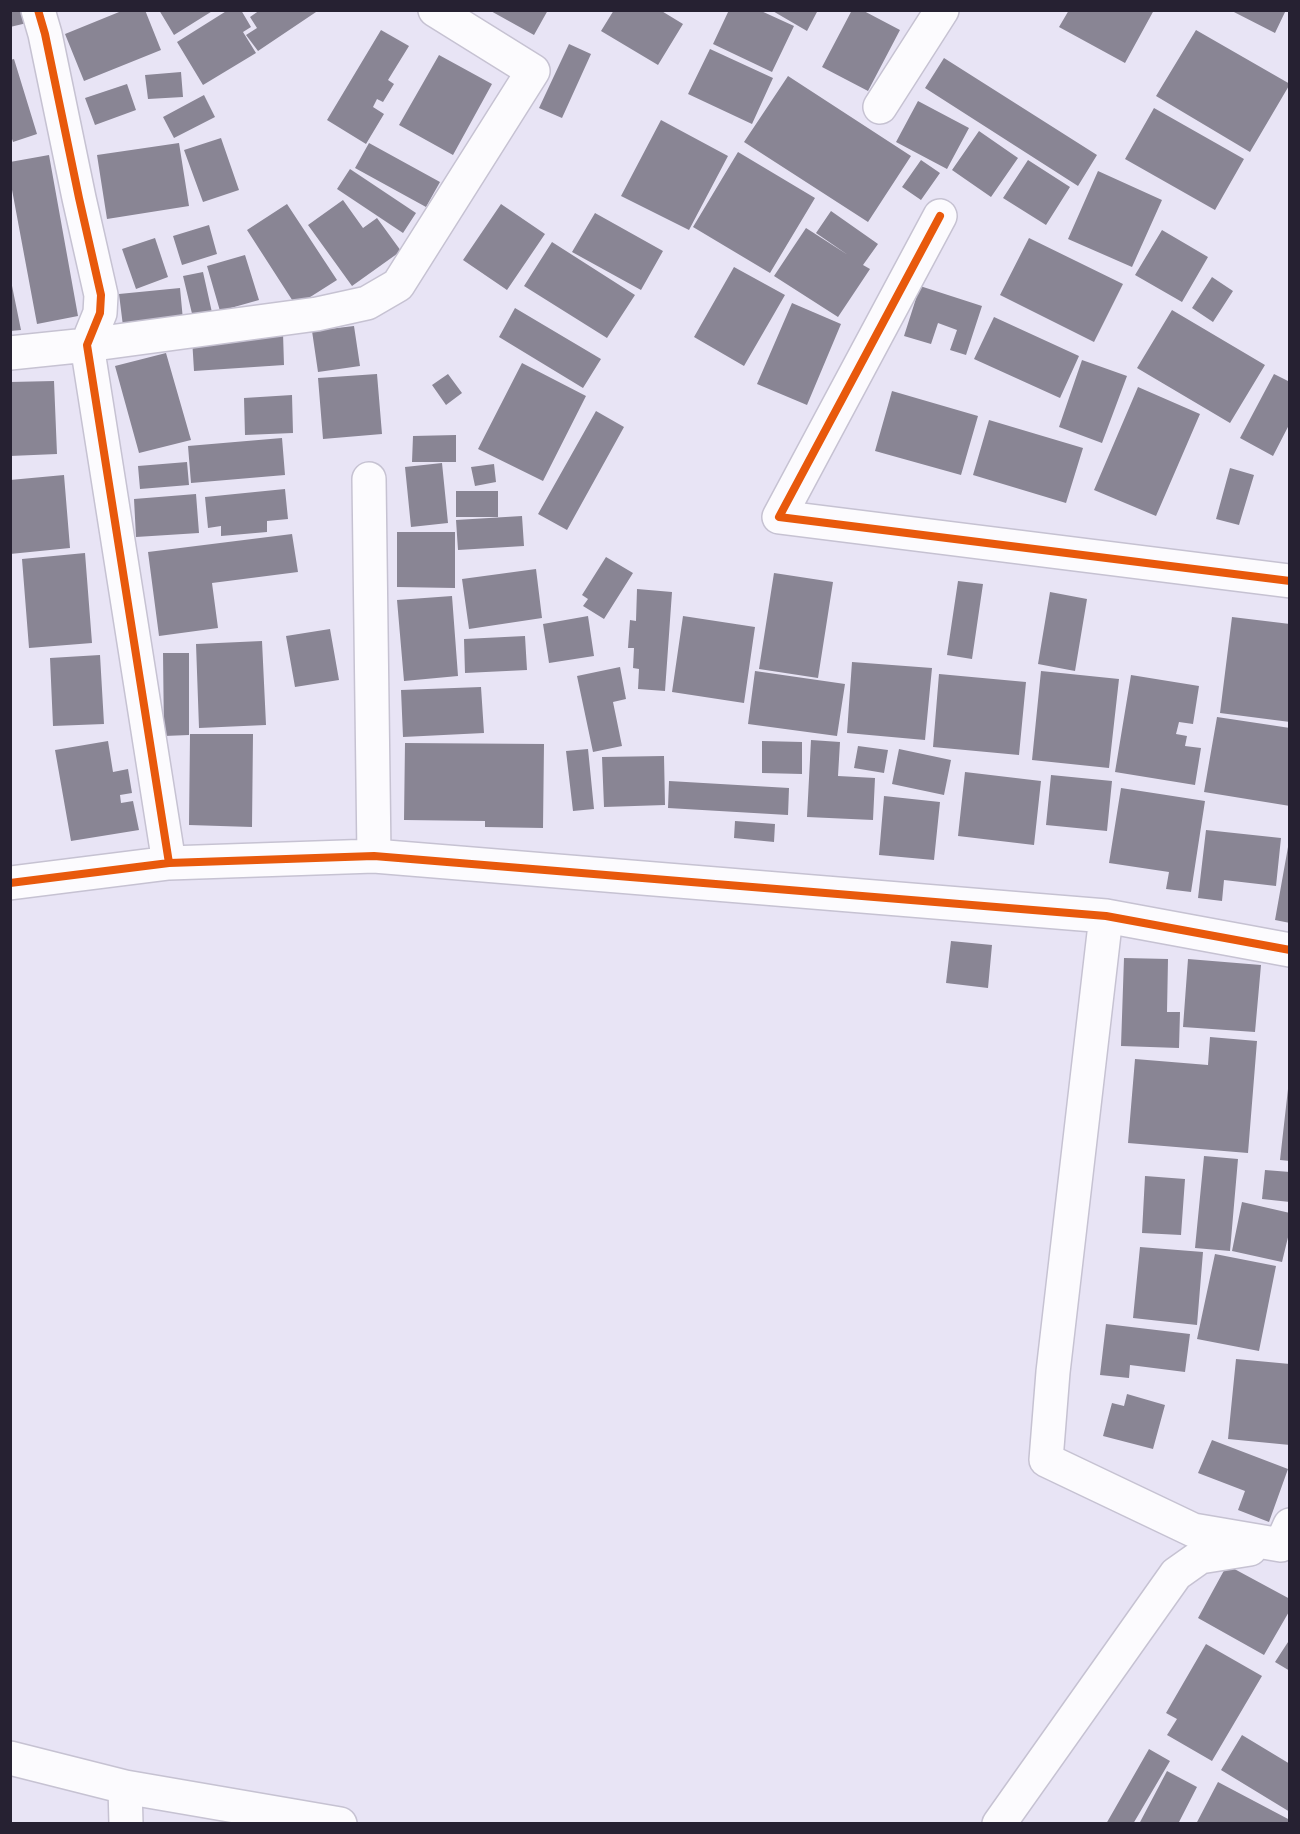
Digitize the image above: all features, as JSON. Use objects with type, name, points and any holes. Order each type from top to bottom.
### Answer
[{"type":"street","points":[[38,10],[101,295],[100,313],[87,345],[169,863]]},
{"type":"street","points":[[10,353],[316,314],[367,303],[398,285],[533,71],[435,10]]},
{"type":"street","points":[[880,107],[942,10]]},
{"type":"street","points":[[940,216],[779,517],[1290,581]]},
{"type":"street","points":[[369,479],[374,856]]},
{"type":"street","points":[[10,883],[169,863],[374,856],[1106,916],[1290,950]]},
{"type":"street","points":[[1106,916],[1053,1372],[1046,1460],[1193,1530],[1287,1540]]},
{"type":"street","points":[[999,1824],[1176,1574],[1200,1557],[1287,1540]]},
{"type":"street","points":[[10,1758],[125,1787],[340,1824]]},
{"type":"street","points":[[125,1787],[126,1824]]},
{"type":"building","points":[[10,10],[24,10],[27,23],[10,27]]},
{"type":"building","points":[[124,10],[145,10],[161,50],[84,81],[65,34]]},
{"type":"building","points":[[159,10],[214,10],[174,35]]},
{"type":"building","points":[[228,10],[241,10],[251,27],[243,32],[256,53],[203,85],[177,42]]},
{"type":"building","points":[[260,10],[319,10],[258,51],[246,35],[257,28],[250,17]]},
{"type":"building","points":[[489,10],[548,10],[534,35]]},
{"type":"building","points":[[614,10],[660,10],[683,24],[658,65],[601,31]]},
{"type":"building","points":[[729,10],[759,10],[794,26],[772,72],[713,44]]},
{"type":"building","points":[[771,10],[818,10],[807,31]]},
{"type":"building","points":[[852,10],[862,10],[900,30],[868,91],[822,67]]},
{"type":"building","points":[[1069,10],[1154,10],[1125,63],[1059,27]]},
{"type":"building","points":[[1230,10],[1286,10],[1275,33]]},
{"type":"building","points":[[381,30],[409,46],[388,80],[394,84],[383,102],[377,99],[373,107],[384,114],[366,144],[327,120]]},
{"type":"building","points":[[1196,30],[1290,84],[1250,152],[1156,96]]},
{"type":"building","points":[[569,44],[591,54],[562,118],[539,108]]},
{"type":"building","points":[[710,49],[773,78],[752,124],[688,94]]},
{"type":"building","points":[[439,55],[492,84],[453,155],[399,125]]},
{"type":"building","points":[[944,58],[1097,155],[1078,186],[925,88]]},
{"type":"building","points":[[14,59],[37,134],[13,142],[10,133],[10,60]]},
{"type":"building","points":[[181,72],[183,97],[148,99],[145,75]]},
{"type":"building","points":[[788,76],[911,156],[868,222],[744,142]]},
{"type":"building","points":[[127,84],[136,110],[95,125],[85,98]]},
{"type":"building","points":[[204,95],[215,117],[174,138],[163,117]]},
{"type":"building","points":[[918,101],[969,128],[947,169],[896,142]]},
{"type":"building","points":[[1154,108],[1244,159],[1215,210],[1125,159]]},
{"type":"building","points":[[661,120],[728,156],[689,230],[621,196]]},
{"type":"building","points":[[979,131],[1018,158],[991,197],[952,170]]},
{"type":"building","points":[[221,138],[239,190],[203,202],[184,150]]},
{"type":"building","points":[[179,143],[189,206],[107,219],[97,155]]},
{"type":"building","points":[[369,143],[440,182],[426,207],[355,168]]},
{"type":"building","points":[[738,152],[815,198],[770,273],[693,227]]},
{"type":"building","points":[[49,155],[78,316],[37,324],[10,179],[10,162]]},
{"type":"building","points":[[921,160],[940,173],[921,200],[902,187]]},
{"type":"building","points":[[1028,160],[1070,187],[1046,225],[1003,198]]},
{"type":"building","points":[[350,169],[416,213],[403,233],[337,189]]},
{"type":"building","points":[[1098,171],[1162,200],[1132,267],[1068,239]]},
{"type":"building","points":[[343,200],[363,228],[377,218],[401,251],[352,286],[308,225]]},
{"type":"building","points":[[287,204],[337,280],[296,306],[247,230]]},
{"type":"building","points":[[501,204],[545,234],[507,290],[463,260]]},
{"type":"building","points":[[831,211],[878,244],[863,265],[870,269],[838,317],[774,276],[806,228],[848,255],[816,233]]},
{"type":"building","points":[[595,213],[663,251],[641,290],[572,252]]},
{"type":"building","points":[[209,225],[217,254],[182,265],[173,236]]},
{"type":"building","points":[[1162,230],[1208,257],[1182,302],[1135,275]]},
{"type":"building","points":[[155,238],[168,277],[136,289],[122,249]]},
{"type":"building","points":[[1029,238],[1123,284],[1094,342],[1000,295]]},
{"type":"building","points":[[552,242],[635,295],[607,338],[524,286]]},
{"type":"building","points":[[245,255],[259,300],[220,311],[207,266]]},
{"type":"building","points":[[734,267],[785,295],[744,366],[694,337]]},
{"type":"building","points":[[203,272],[213,317],[194,322],[183,276]]},
{"type":"building","points":[[10,276],[21,330],[10,331]]},
{"type":"building","points":[[1212,277],[1233,291],[1213,322],[1192,308]]},
{"type":"building","points":[[920,286],[982,306],[966,355],[950,350],[957,330],[938,323],[931,344],[904,336]]},
{"type":"building","points":[[180,288],[183,320],[123,326],[119,294]]},
{"type":"building","points":[[792,303],[841,324],[807,405],[757,384]]},
{"type":"building","points":[[515,308],[601,359],[583,388],[499,337]]},
{"type":"building","points":[[1172,310],[1265,365],[1230,423],[1137,368]]},
{"type":"building","points":[[994,317],[1079,356],[1060,398],[974,359]]},
{"type":"building","points":[[354,326],[360,366],[318,372],[312,331]]},
{"type":"building","points":[[283,333],[284,365],[194,371],[192,338]]},
{"type":"building","points":[[166,353],[191,440],[139,453],[115,366]]},
{"type":"building","points":[[1082,360],[1127,376],[1102,443],[1059,427]]},
{"type":"building","points":[[522,363],[586,396],[543,481],[478,449]]},
{"type":"building","points":[[377,374],[382,434],[323,439],[318,378]]},
{"type":"building","points":[[448,374],[462,393],[446,405],[432,385]]},
{"type":"building","points":[[1274,374],[1290,382],[1290,423],[1273,456],[1240,438]]},
{"type":"building","points":[[54,381],[57,454],[10,456],[10,382]]},
{"type":"building","points":[[1138,387],[1200,414],[1156,516],[1094,490]]},
{"type":"building","points":[[892,391],[978,416],[961,475],[875,451]]},
{"type":"building","points":[[292,395],[293,433],[245,435],[244,398]]},
{"type":"building","points":[[596,411],[624,427],[567,530],[538,514]]},
{"type":"building","points":[[989,420],[1083,448],[1066,503],[973,475]]},
{"type":"building","points":[[456,435],[456,462],[412,462],[413,436]]},
{"type":"building","points":[[282,438],[285,475],[191,483],[188,446]]},
{"type":"building","points":[[187,462],[189,485],[140,489],[138,466]]},
{"type":"building","points":[[442,463],[448,523],[411,527],[405,467]]},
{"type":"building","points":[[494,464],[496,482],[475,486],[471,467]]},
{"type":"building","points":[[1230,468],[1254,475],[1239,525],[1216,519]]},
{"type":"building","points":[[64,475],[70,548],[10,554],[10,480]]},
{"type":"building","points":[[285,489],[288,519],[267,521],[267,532],[221,536],[221,526],[208,528],[205,497]]},
{"type":"building","points":[[456,491],[498,491],[498,517],[456,517]]},
{"type":"building","points":[[196,494],[199,533],[136,537],[134,499]]},
{"type":"building","points":[[522,516],[524,546],[458,550],[456,520]]},
{"type":"building","points":[[397,532],[455,532],[455,588],[397,587]]},
{"type":"building","points":[[292,534],[298,572],[212,583],[218,628],[159,636],[148,552]]},
{"type":"building","points":[[85,553],[92,643],[29,648],[22,559]]},
{"type":"building","points":[[606,557],[633,573],[604,619],[583,606],[588,599],[582,595]]},
{"type":"building","points":[[536,569],[542,618],[469,629],[462,579]]},
{"type":"building","points":[[774,573],[833,582],[818,678],[759,669]]},
{"type":"building","points":[[958,581],[983,584],[972,659],[947,655]]},
{"type":"building","points":[[637,589],[672,592],[665,691],[638,689],[639,669],[633,668],[634,648],[628,648],[630,620],[636,621]]},
{"type":"building","points":[[1050,592],[1087,599],[1075,671],[1038,664]]},
{"type":"building","points":[[452,596],[458,676],[404,681],[397,600]]},
{"type":"building","points":[[588,616],[594,656],[549,663],[543,624]]},
{"type":"building","points":[[683,616],[755,627],[744,703],[672,692]]},
{"type":"building","points":[[1232,617],[1290,624],[1290,722],[1220,713]]},
{"type":"building","points":[[330,629],[339,680],[295,687],[286,636]]},
{"type":"building","points":[[525,636],[527,670],[465,673],[464,639]]},
{"type":"building","points":[[262,641],[266,725],[199,728],[196,644]]},
{"type":"building","points":[[163,653],[189,653],[189,735],[164,736]]},
{"type":"building","points":[[100,655],[104,724],[53,726],[50,658]]},
{"type":"building","points":[[852,662],[932,668],[925,740],[847,733]]},
{"type":"building","points":[[620,667],[626,699],[613,702],[622,746],[593,752],[577,676]]},
{"type":"building","points":[[755,671],[845,684],[837,736],[748,724]]},
{"type":"building","points":[[1041,671],[1119,679],[1109,768],[1032,760]]},
{"type":"building","points":[[939,674],[1026,682],[1019,755],[933,747]]},
{"type":"building","points":[[1131,675],[1199,686],[1193,724],[1179,722],[1176,734],[1187,736],[1185,746],[1201,748],[1195,785],[1115,772]]},
{"type":"building","points":[[481,687],[484,733],[403,737],[401,690]]},
{"type":"building","points":[[1217,717],[1290,728],[1290,806],[1204,792]]},
{"type":"building","points":[[190,734],[253,734],[252,827],[189,825]]},
{"type":"building","points":[[811,740],[840,742],[838,776],[875,778],[873,820],[807,817]]},
{"type":"building","points":[[108,741],[113,772],[128,769],[132,793],[120,795],[121,803],[133,801],[139,830],[71,841],[55,750]]},
{"type":"building","points":[[762,741],[802,742],[802,774],[762,773]]},
{"type":"building","points":[[405,743],[544,744],[543,828],[485,827],[485,821],[404,820]]},
{"type":"building","points":[[858,746],[888,750],[884,773],[854,768]]},
{"type":"building","points":[[588,749],[594,809],[573,811],[566,751]]},
{"type":"building","points":[[899,749],[951,760],[944,795],[892,784]]},
{"type":"building","points":[[664,756],[665,805],[604,807],[602,757]]},
{"type":"building","points":[[965,772],[1041,781],[1034,845],[958,836]]},
{"type":"building","points":[[1051,775],[1112,781],[1107,831],[1046,825]]},
{"type":"building","points":[[669,781],[789,788],[788,815],[668,808]]},
{"type":"building","points":[[1121,788],[1205,801],[1191,892],[1166,889],[1169,872],[1109,863]]},
{"type":"building","points":[[884,796],[940,802],[934,860],[879,855]]},
{"type":"building","points":[[735,821],[775,824],[774,842],[734,838]]},
{"type":"building","points":[[1206,830],[1281,838],[1276,886],[1224,880],[1222,901],[1198,898]]},
{"type":"building","points":[[1288,847],[1290,847],[1290,923],[1275,920]]},
{"type":"building","points":[[951,941],[992,945],[988,988],[946,983]]},
{"type":"building","points":[[1124,958],[1168,959],[1167,1012],[1180,1012],[1179,1048],[1121,1046]]},
{"type":"building","points":[[1188,959],[1261,965],[1255,1032],[1183,1027]]},
{"type":"building","points":[[1210,1037],[1257,1041],[1248,1153],[1128,1143],[1135,1059],[1208,1065]]},
{"type":"building","points":[[1288,1089],[1290,1089],[1290,1161],[1280,1160]]},
{"type":"building","points":[[1204,1156],[1238,1159],[1230,1251],[1195,1248]]},
{"type":"building","points":[[1265,1170],[1290,1172],[1290,1202],[1262,1199]]},
{"type":"building","points":[[1145,1176],[1185,1179],[1181,1235],[1142,1233]]},
{"type":"building","points":[[1242,1202],[1290,1213],[1290,1229],[1282,1262],[1232,1251]]},
{"type":"building","points":[[1140,1247],[1203,1252],[1197,1325],[1133,1318]]},
{"type":"building","points":[[1215,1254],[1276,1266],[1259,1351],[1197,1339]]},
{"type":"building","points":[[1106,1324],[1190,1334],[1185,1372],[1130,1365],[1129,1378],[1100,1375]]},
{"type":"building","points":[[1236,1359],[1290,1364],[1290,1445],[1228,1439]]},
{"type":"building","points":[[1127,1394],[1165,1405],[1153,1449],[1103,1436],[1112,1403],[1124,1406]]},
{"type":"building","points":[[1212,1440],[1288,1469],[1269,1522],[1238,1510],[1245,1491],[1198,1473]]},
{"type":"building","points":[[1227,1565],[1290,1599],[1290,1610],[1264,1655],[1198,1618]]},
{"type":"building","points":[[1290,1639],[1290,1671],[1275,1662]]},
{"type":"building","points":[[1206,1644],[1262,1676],[1212,1761],[1167,1735],[1177,1719],[1166,1713]]},
{"type":"building","points":[[1242,1735],[1290,1764],[1290,1812],[1221,1770]]},
{"type":"building","points":[[1149,1749],[1170,1761],[1133,1824],[1106,1824]]},
{"type":"building","points":[[1167,1771],[1197,1787],[1178,1824],[1139,1824]]},
{"type":"building","points":[[1218,1782],[1290,1820],[1290,1824],[1196,1824]]},
{"type":"cycle path","points":[[38,10],[101,295],[100,313],[87,345],[169,863]]},
{"type":"cycle path","points":[[940,216],[779,517],[1290,581]]},
{"type":"cycle path","points":[[10,883],[169,863],[374,856],[1106,916],[1290,950]]}]
